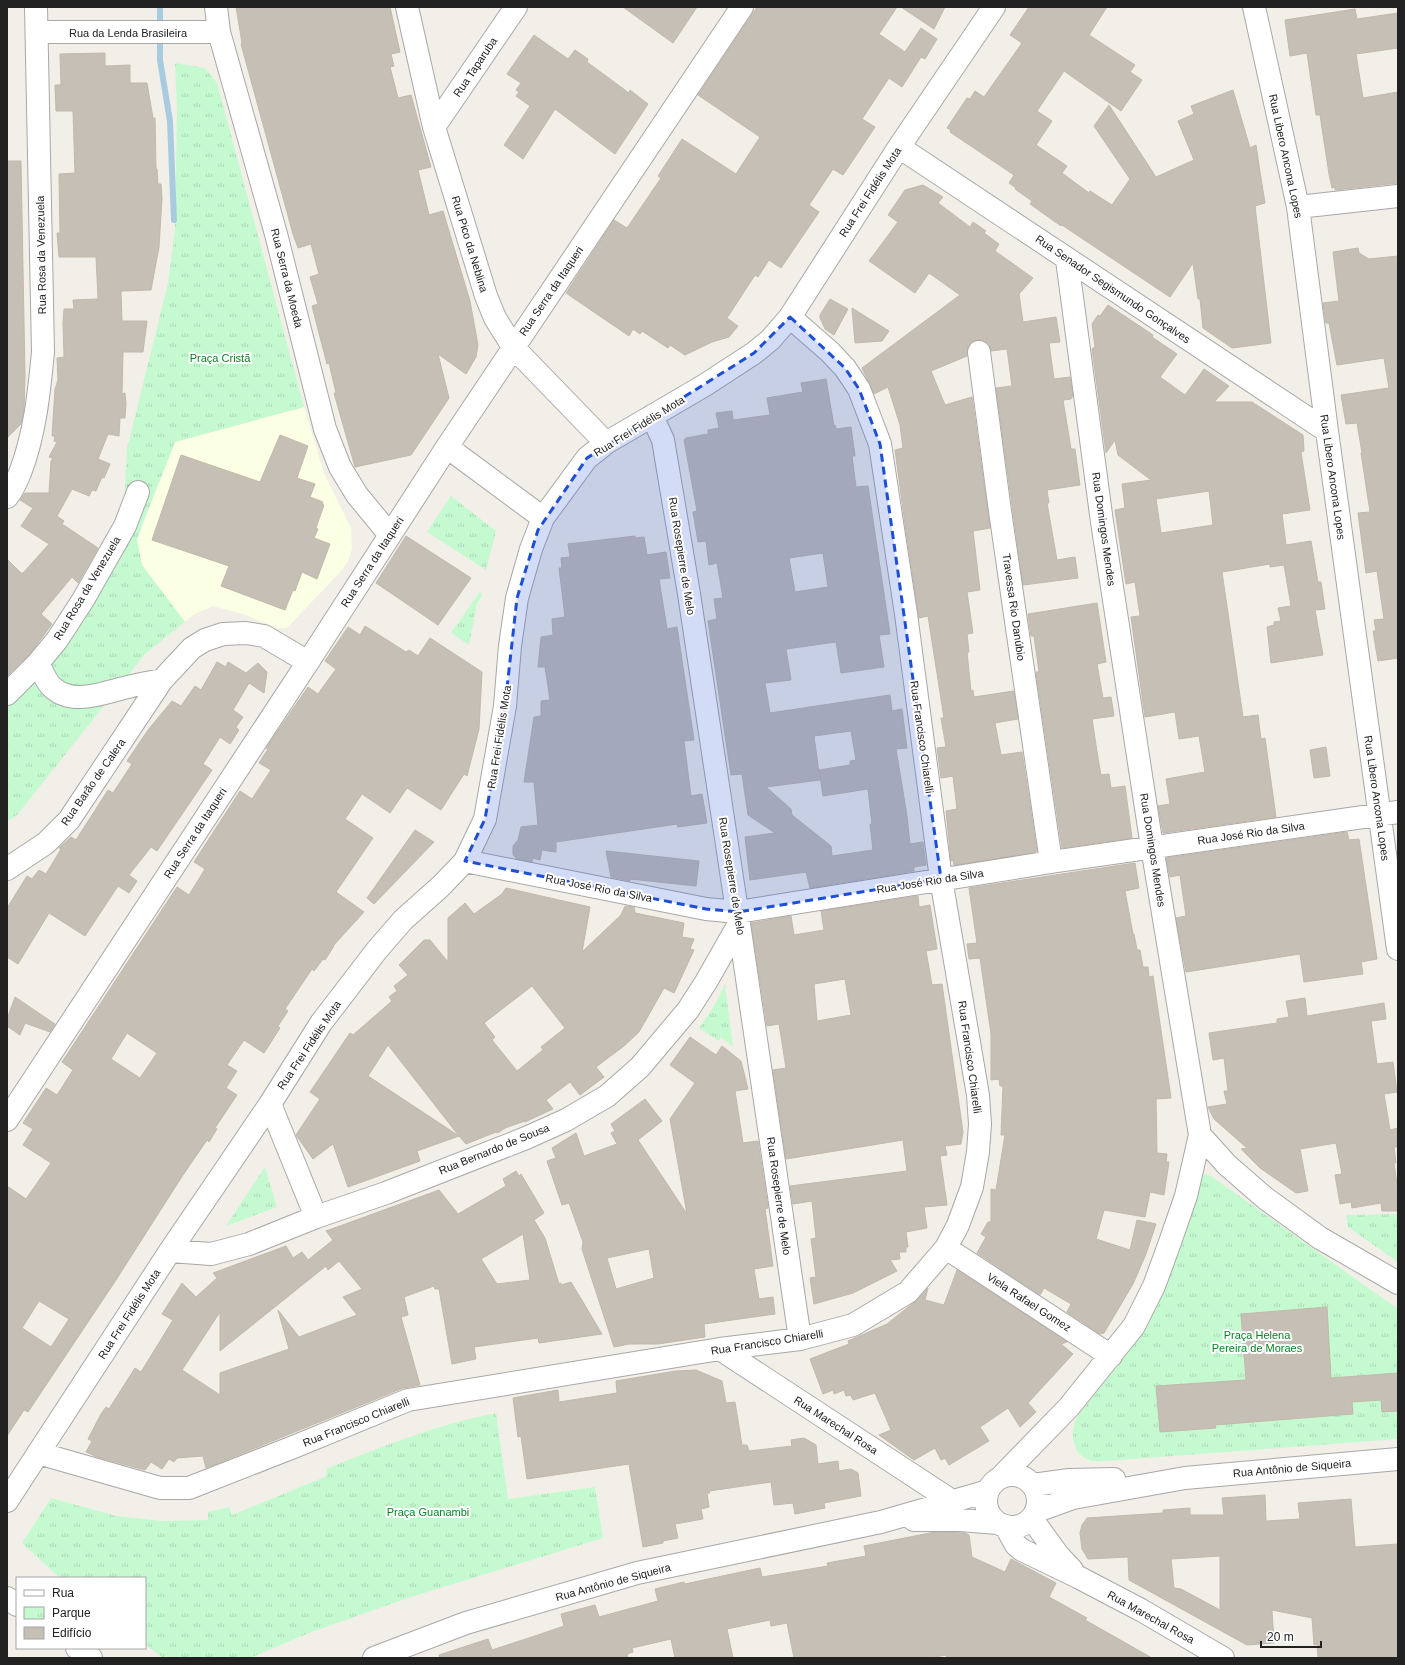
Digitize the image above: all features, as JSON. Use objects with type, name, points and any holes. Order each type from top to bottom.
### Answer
[{"type":"street","name":"Rua Rosa da Venezuela","points":[[7,497],[13,491],[25,460],[34,428],[43,352],[45,33],[36,7]]},
{"type":"street","name":"Rua Serra da Moeda","points":[[216,7],[211,32],[276,234],[325,429],[340,467],[357,496],[390,535]]},
{"type":"street","name":"Rua Pico da Neblina","points":[[407,7],[434,127],[486,296],[495,318],[513,347],[606,443]]},
{"type":"street","name":"Rua Taparuba","points":[[434,127],[516,7]]},
{"type":"street","name":"Rua Serra da Itaqueri","points":[[7,1120],[308,662],[446,447],[742,7]]},
{"type":"street","name":"Rua Frei Fidélis Mota","points":[[7,1501],[170,1251],[270,1104],[321,1023],[377,950],[403,920],[441,886],[465,861],[485,819],[505,706],[510,646],[517,598],[531,549],[543,518],[579,467],[587,458],[606,443],[754,353],[770,340],[790,317],[899,147],[994,7]]},
{"type":"street","name":"Rua Libero Ancona Lopes","points":[[1254,7],[1298,207],[1327,431],[1388,813],[1398,949]]},
{"type":"street","name":"Rua da Lenda Brasileira","points":[[45,33],[211,32]]},
{"type":"street","name":"Rua Senador Segismundo Gonçalves","points":[[899,147],[1030,233],[1067,260],[1327,431]]},
{"type":"street","points":[[1298,207],[1398,196]]},
{"type":"street","name":"Rua Domingos Mendes","points":[[994,1484],[1069,1407],[1134,1326],[1154,1286],[1186,1196],[1200,1135],[1152,847],[1102,522],[1067,260]]},
{"type":"street","name":"Rua Francisco Chiarelli","points":[[38,1453],[160,1488],[189,1488],[408,1400],[720,1349],[800,1339],[853,1325],[908,1292],[946,1248],[958,1225],[972,1188],[978,1152],[980,1124],[978,1095],[941,879],[906,614],[880,444],[859,390],[845,368],[830,352],[790,317]]},
{"type":"street","name":"Travessa Rio Danúbio","points":[[979,352],[1000,512],[1051,862]]},
{"type":"street","name":"Rua Rosepierre de Melo","points":[[652,416],[663,440],[689,594],[739,918],[800,1339]]},
{"type":"street","points":[[446,447],[543,518]]},
{"type":"street","name":"Rua Rosa da Venezuela","points":[[7,694],[38,663],[57,640],[83,600],[124,526],[138,492]]},
{"type":"street","name":"Rua Barão de Calera","points":[[7,869],[46,843],[69,820],[162,680],[192,648],[205,640],[223,634],[246,633],[264,636],[308,662]]},
{"type":"street","points":[[38,663],[51,686],[67,696],[78,698],[97,696],[128,686],[162,680]]},
{"type":"street","name":"Rua José Rio da Silva","points":[[465,861],[706,909],[739,918],[941,879],[1388,813]]},
{"type":"street","name":"Rua Bernardo de Sousa","points":[[170,1251],[211,1254],[249,1244],[316,1217],[386,1193],[526,1138],[566,1120],[607,1096],[640,1067],[688,1010],[706,982],[739,918]]},
{"type":"street","points":[[270,1104],[316,1217]]},
{"type":"street","points":[[1200,1135],[1227,1165],[1265,1198],[1320,1238],[1398,1283]]},
{"type":"street","name":"Viela Rafael Gomez","points":[[946,1248],[1111,1356]]},
{"type":"street","name":"Rua Marechal Rosa","points":[[720,1349],[952,1501]]},
{"type":"street","name":"Rua Domingos Mendes","points":[[1030,1482],[1069,1407]]},
{"type":"street","name":"Rua Antônio de Siqueira","points":[[1030,1482],[1185,1478],[1398,1459]]},
{"type":"street","points":[[1009,1475],[1018,1476],[1030,1482],[1038,1494],[1038,1502],[1034,1515],[1024,1524],[1016,1527],[1002,1525],[991,1517],[987,1509],[986,1500],[994,1484],[1009,1475]]},
{"type":"street","name":"Rua Antônio de Siqueira","points":[[1034,1515],[1073,1498],[1185,1478]]},
{"type":"street","name":"Rua Antônio de Siqueira","points":[[374,1658],[466,1623],[637,1573],[881,1522],[952,1501],[994,1484]]},
{"type":"street","name":"Rua Marechal Rosa","points":[[1034,1515],[1058,1555],[1078,1576]]},
{"type":"street","name":"Rua Antônio de Siqueira","points":[[881,1522],[960,1520],[1002,1525]]},
{"type":"street","name":"Rua Marechal Rosa","points":[[1002,1525],[1016,1545],[1022,1550],[1078,1576],[1141,1610],[1223,1658]]},
{"type":"street","points":[[7,1598],[16,1604]]},
{"type":"street","points":[[78,1649],[91,1658]]},
{"type":"highlighted area","points":[[790,317],[845,368],[859,389],[880,444],[941,879],[738,912],[706,909],[465,861],[485,819],[505,706],[517,598],[538,530],[587,458],[754,353]]},
{"type":"shaded area","points":[[304,407],[324,473],[351,528],[352,549],[348,561],[341,571],[287,628],[276,628],[246,615],[213,606],[193,615],[185,622],[142,565],[137,540],[175,442]]},
{"type":"green space","name":"Praça Cristã","points":[[175,63],[205,68],[217,83],[304,407],[175,442],[137,540],[142,565],[185,622],[146,653],[17,815],[7,821],[7,700],[78,625],[121,557],[117,549],[124,507],[127,449],[168,283],[175,231],[177,110]]},
{"type":"green space","points":[[451,496],[496,531],[486,570],[427,532]]},
{"type":"green space","points":[[480,591],[482,596],[477,603],[469,645],[451,633]]},
{"type":"green space","points":[[725,985],[733,1047],[721,1037],[719,1041],[699,1028],[713,1008]]},
{"type":"green space","points":[[265,1167],[277,1207],[226,1226]]},
{"type":"green space","name":"Praça Helena Pereira de Moraes","points":[[1203,1174],[1211,1176],[1398,1309],[1398,1439],[1106,1461],[1089,1460],[1082,1456],[1078,1451],[1073,1440],[1073,1428],[1077,1417],[1121,1361],[1140,1333],[1186,1232],[1200,1176]]},
{"type":"green space","points":[[1398,1214],[1398,1262],[1348,1227],[1346,1215]]},
{"type":"green space","name":"Praça Guanambi","points":[[496,1413],[508,1499],[595,1487],[603,1538],[408,1598],[309,1633],[250,1658],[163,1658],[146,1645],[146,1577],[59,1577],[22,1543],[51,1498],[116,1516],[161,1521],[208,1520],[208,1512],[229,1507],[232,1515],[327,1476],[326,1469],[431,1430]]},
{"type":"building","points":[[236,7],[390,7],[400,52],[391,54],[394,66],[390,67],[398,98],[411,95],[431,167],[418,170],[429,215],[443,211],[470,301],[478,345],[476,357],[466,374],[438,354],[449,398],[411,455],[355,467],[334,393],[336,393],[329,363],[327,364],[312,306],[318,304],[310,277],[319,274],[311,244],[298,248],[293,234],[241,44]]},
{"type":"building","points":[[623,7],[697,7],[673,43]]},
{"type":"building","points":[[757,7],[897,7],[879,34],[905,52],[921,28],[937,39],[925,59],[921,57],[902,87],[889,78],[862,119],[875,127],[843,175],[833,169],[809,205],[819,212],[781,268],[769,260],[758,277],[755,275],[727,318],[738,326],[729,337],[712,342],[685,355],[670,345],[668,348],[642,331],[640,334],[633,329],[629,336],[566,293],[614,220],[627,228],[661,178],[658,176],[682,139],[736,174],[760,137],[698,95]]},
{"type":"building","points":[[901,7],[945,7],[934,29]]},
{"type":"building","points":[[1029,7],[1107,7],[1089,35],[1135,65],[1130,72],[1142,80],[1121,111],[1064,71],[1037,111],[1052,121],[1036,145],[1067,166],[1062,173],[1089,193],[1090,191],[1112,205],[1130,179],[1094,126],[1109,105],[1156,177],[1194,160],[1178,121],[1194,114],[1191,106],[1233,90],[1250,148],[1256,145],[1265,203],[1255,206],[1271,343],[1232,348],[1203,328],[1200,299],[1198,299],[1193,263],[1170,297],[1030,204],[1032,201],[1009,183],[1014,175],[950,132],[951,130],[947,128],[967,98],[970,99],[975,91],[984,97],[1022,43],[1010,35]]},
{"type":"building","points":[[1355,9],[1357,19],[1398,13],[1398,48],[1356,54],[1363,98],[1398,92],[1398,183],[1335,190],[1335,187],[1332,188],[1329,174],[1320,115],[1316,115],[1307,53],[1290,56],[1285,20]]},
{"type":"building","points":[[534,35],[568,59],[575,50],[588,59],[587,62],[629,93],[630,90],[648,104],[615,154],[555,109],[523,159],[504,145],[530,106],[516,96],[519,92],[516,90],[521,83],[507,74]]},
{"type":"building","points":[[105,53],[105,66],[130,65],[130,83],[147,83],[153,118],[155,118],[156,169],[158,184],[161,184],[162,198],[159,247],[151,290],[121,291],[122,321],[147,321],[143,352],[123,352],[122,394],[125,393],[125,418],[120,418],[119,436],[108,434],[98,459],[110,464],[104,478],[102,477],[96,491],[92,490],[89,496],[72,489],[57,516],[64,521],[62,524],[98,548],[78,583],[72,577],[41,614],[52,624],[29,655],[7,676],[7,559],[21,573],[23,573],[49,544],[21,526],[33,508],[20,500],[25,493],[49,493],[51,461],[53,458],[49,457],[57,442],[54,441],[55,436],[52,436],[55,389],[58,380],[57,358],[64,357],[64,309],[74,309],[73,300],[98,299],[96,257],[59,257],[57,233],[60,233],[59,174],[75,173],[73,111],[56,111],[55,85],[61,85],[60,54]]},
{"type":"building","points":[[7,161],[21,161],[25,376],[24,409],[21,424],[7,438]]},
{"type":"building","points":[[923,185],[943,197],[938,203],[970,227],[973,222],[986,231],[984,233],[999,244],[995,251],[1033,278],[1019,294],[1023,322],[1056,317],[1060,342],[1049,343],[1054,379],[1070,377],[1073,396],[1071,399],[1063,400],[1071,449],[1075,449],[1080,485],[1047,490],[1049,503],[1047,503],[1057,560],[1075,557],[1078,578],[1023,585],[996,388],[1012,386],[1007,349],[991,351],[989,344],[983,340],[977,340],[971,342],[968,347],[967,356],[931,371],[945,405],[972,397],[990,528],[973,531],[980,590],[967,592],[973,633],[967,634],[969,652],[967,652],[971,691],[973,690],[974,697],[1014,691],[1018,719],[995,723],[1001,755],[1022,752],[1037,852],[954,865],[953,860],[951,861],[946,811],[957,809],[953,776],[941,778],[937,748],[946,747],[941,718],[944,718],[928,616],[919,618],[895,450],[903,448],[900,425],[888,387],[874,394],[862,368],[960,295],[929,273],[915,293],[869,261],[898,222],[888,215],[905,190]]},
{"type":"building","points":[[1358,248],[1359,253],[1369,259],[1398,256],[1398,658],[1378,661],[1373,631],[1376,631],[1374,620],[1384,619],[1377,571],[1366,573],[1358,513],[1370,512],[1362,453],[1357,423],[1346,424],[1341,395],[1389,388],[1384,358],[1337,365],[1329,323],[1326,323],[1323,303],[1339,301],[1333,252]]},
{"type":"building","points":[[830,299],[848,309],[834,335],[825,329],[820,318],[820,315]]},
{"type":"building","points":[[1108,305],[1153,335],[1152,337],[1177,354],[1160,377],[1185,395],[1204,369],[1229,386],[1214,402],[1252,402],[1303,435],[1304,451],[1301,452],[1310,510],[1282,514],[1286,545],[1311,541],[1318,582],[1321,582],[1325,609],[1315,610],[1323,655],[1271,663],[1267,627],[1274,625],[1274,622],[1281,621],[1278,608],[1291,606],[1284,565],[1270,567],[1270,564],[1222,572],[1243,717],[1258,715],[1261,739],[1265,738],[1276,817],[1163,833],[1158,806],[1170,804],[1166,779],[1205,772],[1199,736],[1179,739],[1175,712],[1145,717],[1131,617],[1140,616],[1135,582],[1126,584],[1115,510],[1125,508],[1122,484],[1151,480],[1118,455],[1115,440],[1106,453],[1092,349],[1095,347],[1092,324],[1098,315],[1100,316]],"holes":[[[1209,491],[1213,525],[1161,533],[1156,499]]]},
{"type":"building","points":[[852,308],[889,331],[882,341],[855,343]]},
{"type":"building","points":[[826,379],[834,426],[835,425],[836,429],[851,427],[855,456],[852,456],[856,487],[868,486],[890,634],[879,635],[884,667],[841,673],[836,642],[786,649],[791,680],[765,683],[770,713],[890,695],[892,711],[902,709],[907,748],[896,749],[910,844],[923,842],[926,865],[914,867],[914,871],[810,888],[806,872],[750,880],[745,837],[775,833],[748,815],[742,774],[731,775],[708,621],[717,619],[714,599],[723,598],[717,563],[709,565],[706,541],[698,542],[693,512],[697,511],[684,440],[686,438],[708,434],[708,430],[719,428],[716,413],[732,411],[733,420],[770,415],[767,398],[803,392],[801,383]],"holes":[[[823,553],[828,587],[795,592],[789,558]],[[851,731],[856,760],[850,761],[850,765],[819,770],[823,796],[868,789],[873,850],[832,856],[831,846],[792,815],[791,809],[766,787],[820,780],[814,736]]]},
{"type":"building","points":[[280,435],[308,446],[297,478],[315,484],[310,497],[323,502],[322,504],[324,505],[316,528],[318,529],[314,538],[330,544],[317,579],[302,572],[295,591],[293,590],[285,610],[221,586],[229,566],[152,540],[181,455],[260,482]]},
{"type":"building","points":[[406,536],[471,578],[438,625],[376,583]]},
{"type":"building","points":[[635,536],[635,538],[644,537],[647,555],[666,552],[670,578],[659,579],[667,629],[677,627],[694,740],[684,741],[691,796],[702,794],[707,823],[678,827],[677,824],[556,842],[556,852],[542,850],[540,860],[533,858],[532,862],[517,859],[513,855],[513,846],[518,840],[521,827],[538,825],[534,782],[524,782],[534,717],[541,716],[541,701],[550,700],[545,667],[538,667],[541,637],[553,635],[552,619],[565,617],[559,568],[562,568],[561,558],[570,557],[568,544]]},
{"type":"building","points":[[1097,603],[1106,662],[1097,664],[1103,698],[1111,697],[1114,716],[1092,719],[1101,775],[1109,774],[1111,788],[1125,786],[1132,838],[1062,848],[1036,672],[1039,672],[1034,636],[1031,636],[1028,614]]},
{"type":"building","points":[[365,626],[406,652],[409,650],[418,656],[430,638],[482,672],[479,729],[467,776],[464,774],[441,810],[407,788],[390,813],[362,794],[345,819],[373,838],[336,892],[364,912],[333,946],[325,960],[323,959],[314,971],[312,969],[285,1009],[288,1011],[278,1026],[280,1028],[264,1053],[244,1040],[227,1065],[237,1071],[226,1088],[237,1095],[215,1128],[217,1129],[209,1142],[207,1140],[181,1178],[116,1280],[28,1412],[24,1410],[7,1436],[7,1186],[26,1199],[51,1163],[23,1145],[33,1129],[23,1123],[46,1088],[57,1095],[73,1070],[62,1062],[177,887],[189,895],[205,869],[194,862],[240,791],[252,799],[271,770],[259,763],[268,749],[266,748],[308,687],[318,694],[336,669],[325,661],[348,627],[360,635]],"holes":[[[127,1033],[157,1053],[140,1078],[111,1059]],[[39,1301],[69,1319],[51,1347],[22,1328]]]},
{"type":"building","points":[[217,662],[226,667],[228,662],[246,673],[258,663],[267,672],[264,693],[249,683],[233,710],[243,717],[236,727],[239,730],[230,744],[220,737],[203,764],[212,770],[157,851],[151,847],[129,875],[137,881],[129,893],[118,886],[85,936],[49,913],[18,964],[7,957],[7,908],[27,876],[32,879],[39,870],[46,874],[61,849],[59,848],[71,837],[76,840],[108,790],[113,793],[132,764],[127,761],[148,730],[172,701],[181,706],[195,686],[201,690]]},
{"type":"building","points":[[1326,747],[1330,776],[1314,778],[1310,750]]},
{"type":"building","points":[[415,830],[434,842],[374,904],[367,898]]},
{"type":"building","points":[[1347,832],[1349,840],[1359,839],[1377,959],[1361,962],[1363,974],[1304,982],[1300,954],[1186,972],[1176,918],[1186,916],[1180,875],[1170,877],[1166,858]]},
{"type":"building","points":[[606,851],[699,861],[696,886],[630,879],[630,881],[611,877]]},
{"type":"building","points":[[1135,863],[1139,888],[1125,891],[1137,950],[1140,950],[1143,967],[1148,967],[1149,977],[1153,976],[1171,1098],[1156,1099],[1157,1153],[1167,1154],[1166,1162],[1169,1162],[1164,1195],[1150,1192],[1145,1217],[1104,1210],[1096,1239],[1130,1250],[1137,1220],[1156,1224],[1146,1254],[1133,1284],[1104,1333],[1100,1334],[1067,1312],[1071,1304],[1044,1288],[1040,1295],[977,1253],[986,1237],[981,1234],[988,1222],[991,1222],[991,1189],[996,1190],[1005,1135],[1001,1135],[1003,1086],[1000,1086],[999,1079],[991,1080],[991,1034],[980,958],[969,959],[967,944],[977,943],[969,888]]},
{"type":"building","points":[[506,888],[590,907],[582,952],[621,915],[625,906],[634,907],[635,913],[684,923],[682,937],[694,939],[690,949],[694,950],[674,993],[664,988],[639,1032],[624,1046],[596,1067],[604,1077],[580,1095],[570,1082],[546,1100],[553,1109],[525,1122],[505,1128],[498,1133],[496,1132],[466,1144],[459,1136],[417,1151],[420,1161],[348,1187],[333,1144],[313,1159],[296,1135],[320,1099],[310,1092],[350,1033],[353,1035],[392,1001],[389,997],[397,991],[394,986],[408,975],[399,965],[424,940],[430,940],[448,962],[448,918],[465,903],[474,914],[502,894]],"holes":[[[532,986],[565,1028],[541,1047],[543,1050],[517,1071],[492,1040],[495,1037],[484,1023]],[[388,1045],[459,1136],[368,1076]]]},
{"type":"building","points":[[918,896],[919,907],[930,905],[937,949],[926,951],[932,985],[942,984],[963,1132],[961,1144],[945,1146],[947,1155],[940,1156],[947,1205],[924,1207],[927,1228],[906,1232],[908,1247],[906,1247],[906,1252],[899,1252],[900,1259],[890,1260],[897,1271],[853,1293],[814,1304],[810,1278],[816,1277],[811,1239],[816,1238],[812,1201],[793,1204],[790,1186],[907,1171],[903,1140],[786,1159],[773,1070],[786,1068],[779,1024],[767,1026],[751,923],[791,916],[794,935],[824,930],[821,911]],"holes":[[[845,979],[851,1015],[817,1021],[814,984]]]},
{"type":"building","points":[[15,997],[55,1024],[50,1032],[25,1023],[20,1035],[7,1026],[7,1019]]},
{"type":"building","points":[[1305,998],[1307,1016],[1384,1003],[1386,1019],[1371,1021],[1377,1064],[1393,1062],[1397,1092],[1384,1094],[1390,1130],[1398,1128],[1398,1147],[1394,1147],[1396,1163],[1394,1163],[1398,1191],[1398,1211],[1382,1211],[1381,1203],[1352,1208],[1351,1202],[1340,1204],[1335,1175],[1342,1174],[1336,1143],[1300,1149],[1308,1191],[1296,1193],[1260,1168],[1241,1149],[1247,1148],[1214,1119],[1208,1107],[1227,1104],[1224,1091],[1228,1091],[1224,1058],[1213,1060],[1209,1033],[1277,1023],[1277,1019],[1289,1017],[1286,1001]]},
{"type":"building","points":[[690,1037],[716,1055],[722,1046],[741,1061],[748,1089],[735,1091],[743,1143],[758,1141],[768,1208],[765,1209],[773,1266],[754,1269],[759,1299],[773,1297],[775,1314],[704,1324],[705,1337],[658,1344],[629,1344],[614,1347],[582,1249],[583,1242],[569,1203],[562,1205],[547,1161],[556,1158],[552,1148],[576,1133],[584,1156],[617,1144],[611,1133],[615,1131],[611,1124],[645,1099],[662,1121],[638,1140],[687,1214],[670,1119],[695,1083],[670,1065]],"holes":[[[649,1249],[654,1278],[616,1289],[607,1258]]]},
{"type":"building","points":[[516,1171],[519,1176],[521,1174],[544,1213],[534,1220],[545,1238],[559,1284],[561,1283],[561,1285],[571,1282],[602,1334],[539,1343],[538,1338],[474,1347],[476,1359],[452,1364],[439,1289],[435,1289],[434,1286],[404,1297],[408,1315],[401,1317],[420,1385],[403,1388],[206,1468],[203,1456],[177,1458],[174,1462],[169,1459],[162,1469],[151,1462],[145,1470],[97,1457],[86,1452],[92,1441],[88,1439],[101,1414],[106,1407],[109,1409],[135,1368],[141,1372],[173,1320],[162,1314],[182,1283],[196,1297],[217,1278],[213,1273],[286,1246],[293,1258],[302,1252],[308,1260],[333,1240],[326,1231],[439,1190],[458,1214],[506,1186],[503,1179]],"holes":[[[523,1234],[530,1280],[497,1284],[481,1259]],[[339,1261],[362,1289],[343,1297],[357,1315],[299,1337],[278,1310],[289,1349],[220,1373],[220,1395],[182,1370],[220,1312],[220,1351],[326,1266],[328,1270]]]},
{"type":"building","points":[[957,1270],[1067,1342],[1061,1344],[1073,1354],[1028,1403],[1036,1412],[1020,1427],[1008,1408],[980,1427],[989,1441],[949,1465],[945,1458],[941,1460],[935,1448],[914,1460],[879,1435],[891,1430],[875,1393],[853,1400],[851,1395],[846,1396],[844,1390],[834,1394],[833,1390],[823,1394],[810,1359],[849,1344],[848,1341],[887,1324],[917,1300],[928,1288],[925,1300],[944,1305]]},
{"type":"building","points":[[1327,1307],[1331,1378],[1398,1373],[1398,1411],[1382,1412],[1381,1400],[1352,1402],[1353,1414],[1215,1425],[1216,1428],[1160,1432],[1156,1386],[1246,1380],[1241,1314]]},
{"type":"building","points":[[696,1370],[722,1381],[726,1403],[735,1402],[742,1445],[747,1445],[749,1451],[792,1446],[791,1440],[804,1438],[816,1445],[818,1464],[838,1461],[839,1471],[851,1469],[858,1473],[861,1496],[824,1503],[825,1508],[795,1514],[793,1503],[774,1505],[771,1482],[709,1491],[710,1493],[707,1493],[709,1507],[701,1509],[703,1519],[675,1524],[678,1538],[643,1547],[629,1464],[527,1479],[521,1436],[518,1437],[513,1398],[558,1390],[559,1402],[617,1393],[616,1381],[676,1371]]},
{"type":"building","points":[[1265,1495],[1266,1521],[1300,1519],[1298,1503],[1351,1499],[1355,1547],[1398,1544],[1398,1658],[1318,1658],[1317,1644],[1314,1645],[1312,1618],[1272,1610],[1274,1643],[1247,1645],[1129,1580],[1128,1557],[1088,1559],[1082,1549],[1080,1533],[1082,1525],[1087,1518],[1163,1513],[1163,1510],[1190,1508],[1190,1515],[1224,1515],[1222,1498]],"holes":[[[1220,1556],[1220,1610],[1181,1589],[1174,1588],[1171,1559]]]},
{"type":"building","points":[[935,1532],[965,1533],[969,1535],[972,1557],[1005,1572],[1011,1559],[1056,1583],[1049,1597],[1087,1618],[1085,1620],[1152,1658],[947,1658],[946,1655],[929,1658],[794,1658],[787,1623],[771,1626],[770,1620],[727,1629],[733,1658],[675,1658],[671,1639],[632,1648],[633,1652],[627,1654],[628,1658],[440,1658],[439,1655],[488,1639],[492,1650],[564,1626],[561,1614],[595,1605],[599,1617],[658,1601],[655,1589],[760,1568],[762,1577],[828,1566],[827,1563],[866,1556],[864,1546]]},
{"type":"waterway","points":[[160,7],[160,60],[170,121],[174,220]]}]
